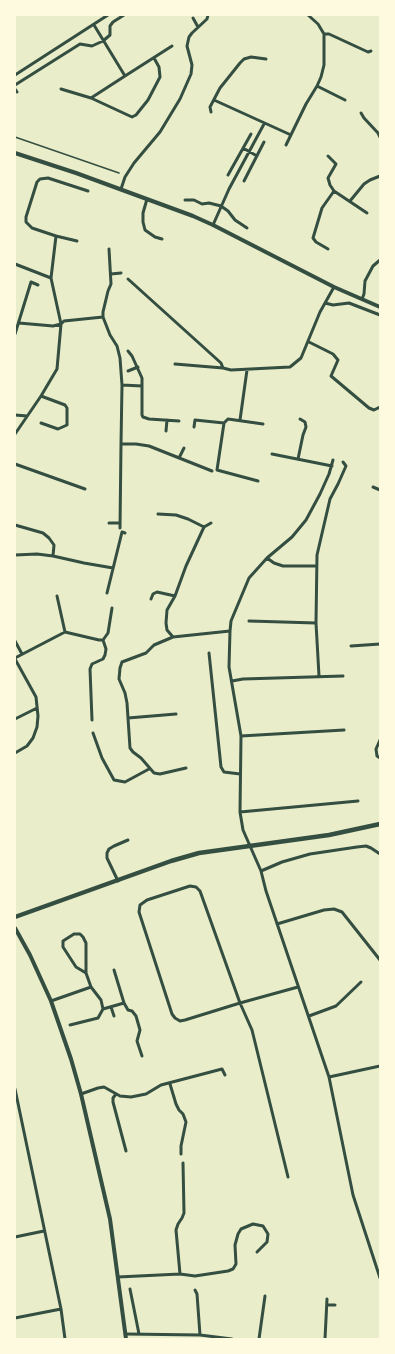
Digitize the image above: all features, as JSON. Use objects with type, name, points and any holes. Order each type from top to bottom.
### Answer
[{"type":"main road","points":[[15,917],[186,856],[249,845],[329,835],[380,824]]},
{"type":"street","points":[[15,75],[108,15]]},
{"type":"street","points":[[15,86],[80,44],[92,46],[103,41],[110,35],[110,26],[112,22],[124,15]]},
{"type":"street","points":[[121,190],[134,163],[160,132],[180,99],[191,74],[192,65],[186,46],[189,37],[207,19],[208,15]]},
{"type":"street","points":[[286,145],[306,104],[322,76],[324,65],[324,34],[318,24],[308,15]]},
{"type":"street","points":[[193,18],[198,27]]},
{"type":"street","points":[[94,25],[125,76]]},
{"type":"street","points":[[324,34],[329,34],[368,52],[371,51]]},
{"type":"street","points":[[91,98],[172,46]]},
{"type":"street","points":[[211,112],[210,107],[224,82],[244,59],[251,57],[266,59]]},
{"type":"street","points":[[61,89],[91,98],[132,117],[136,115],[148,100],[160,78],[160,67],[154,58]]},
{"type":"street","points":[[317,86],[345,100]]},
{"type":"street","points":[[214,100],[291,135]]},
{"type":"street","points":[[361,113],[378,133],[380,138]]},
{"type":"street","points":[[213,225],[221,206],[264,124]]},
{"type":"street","points":[[228,175],[252,134]]},
{"type":"street","points":[[244,181],[264,142]]},
{"type":"street","points":[[243,148],[257,156]]},
{"type":"street","points":[[15,153],[76,173],[213,225],[334,287],[380,306]]},
{"type":"street","points":[[328,156],[336,164],[328,178],[334,191],[367,213]]},
{"type":"street","points":[[236,161],[250,169]]},
{"type":"street","points":[[350,201],[364,184],[380,176]]},
{"type":"street","points":[[77,240],[56,236],[32,228],[26,222],[26,218],[38,180],[42,178],[48,178],[88,191]]},
{"type":"street","points":[[328,249],[316,242],[313,238],[322,208],[334,191]]},
{"type":"street","points":[[147,199],[143,213],[145,230],[162,240]]},
{"type":"street","points":[[185,200],[194,200],[202,204],[209,203],[221,206],[228,211],[235,220],[247,228]]},
{"type":"street","points":[[15,434],[41,396],[57,369],[61,324],[51,278],[56,236]]},
{"type":"street","points":[[109,249],[111,284],[108,291],[103,317],[110,335],[117,346],[120,358],[122,385],[120,528]]},
{"type":"street","points":[[362,299],[364,294],[364,281],[380,260]]},
{"type":"street","points":[[15,264],[51,278]]},
{"type":"street","points":[[111,274],[121,273]]},
{"type":"street","points":[[128,279],[222,363],[223,368]]},
{"type":"street","points":[[15,334],[31,282],[38,285]]},
{"type":"street","points":[[175,364],[231,370],[290,368],[301,358],[325,303],[334,287]]},
{"type":"street","points":[[325,303],[333,305],[349,303],[380,315]]},
{"type":"street","points":[[19,323],[53,326],[61,324],[64,321],[103,317]]},
{"type":"street","points":[[308,342],[333,354],[338,360],[331,376],[369,408],[374,410],[380,407]]},
{"type":"street","points":[[128,351],[138,367],[142,378],[143,417],[149,419],[179,421]]},
{"type":"street","points":[[128,371],[138,367]]},
{"type":"street","points":[[240,420],[247,370]]},
{"type":"street","points":[[122,385],[142,386]]},
{"type":"street","points":[[41,396],[65,405],[67,408],[67,425],[58,429],[41,423]]},
{"type":"street","points":[[15,415],[27,416]]},
{"type":"street","points":[[258,481],[217,470],[224,423],[228,418],[263,424]]},
{"type":"street","points":[[298,459],[306,427],[305,422],[300,419]]},
{"type":"street","points":[[166,431],[167,420]]},
{"type":"street","points":[[194,427],[195,420],[224,423]]},
{"type":"street","points":[[121,444],[149,446],[212,471]]},
{"type":"street","points":[[179,458],[184,448]]},
{"type":"street","points":[[272,454],[332,466]]},
{"type":"street","points":[[333,460],[332,466],[320,494],[306,520],[292,537],[267,558],[249,578],[231,621],[230,667],[241,736],[240,812],[243,830],[261,871],[277,924],[329,1077],[353,1195],[380,1278]]},
{"type":"street","points":[[319,676],[316,623],[317,555],[330,498],[346,466],[343,462]]},
{"type":"street","points":[[15,464],[85,489]]},
{"type":"street","points":[[373,486],[380,490]]},
{"type":"street","points":[[158,514],[176,515],[204,527]]},
{"type":"street","points":[[109,523],[120,523]]},
{"type":"street","points":[[173,638],[167,630],[166,618],[168,610],[204,527],[211,523]]},
{"type":"street","points":[[15,525],[43,533],[54,546],[53,556]]},
{"type":"street","points":[[107,593],[122,532],[126,533]]},
{"type":"street","points":[[15,555],[37,554],[53,556],[113,568]]},
{"type":"street","points":[[267,558],[274,563],[283,566],[316,566]]},
{"type":"street","points":[[151,599],[153,594],[157,592],[175,596]]},
{"type":"street","points":[[57,596],[66,632]]},
{"type":"street","points":[[102,640],[108,633],[112,608]]},
{"type":"street","points":[[249,621],[316,623]]},
{"type":"street","points":[[186,768],[160,774],[154,773],[130,748],[125,693],[119,679],[120,668],[122,662],[146,653],[154,645],[173,638],[230,631]]},
{"type":"street","points":[[15,753],[27,746],[33,738],[37,727],[37,708],[36,697],[15,658],[66,632],[102,640]]},
{"type":"street","points":[[92,720],[90,669],[92,664],[103,659],[105,655],[106,649],[102,640]]},
{"type":"street","points":[[15,641],[22,654]]},
{"type":"street","points":[[351,646],[380,644]]},
{"type":"street","points":[[209,653],[221,767],[224,772],[240,774]]},
{"type":"street","points":[[232,681],[243,679],[343,676]]},
{"type":"street","points":[[15,720],[37,708]]},
{"type":"street","points":[[128,718],[176,714]]},
{"type":"street","points":[[241,736],[344,730]]},
{"type":"street","points":[[93,733],[102,758],[114,780],[125,782],[149,769]]},
{"type":"street","points":[[380,740],[376,749],[377,756],[380,758]]},
{"type":"street","points":[[240,812],[358,801]]},
{"type":"street","points":[[118,881],[107,853],[109,849],[128,840]]},
{"type":"street","points":[[261,871],[282,862],[310,854],[366,846],[372,848],[380,854]]},
{"type":"street","points":[[288,1177],[252,1030],[240,1003],[200,891],[196,887],[190,886],[147,900],[143,902],[139,908],[172,1014],[175,1018],[185,1020],[240,1003],[298,987]]},
{"type":"street","points":[[277,924],[324,910],[334,909],[342,912],[380,960]]},
{"type":"street","points":[[15,928],[30,955],[51,1001],[71,1059],[81,1094],[110,1219],[126,1337],[139,1334],[200,1335],[214,1338],[232,1339]]},
{"type":"street","points":[[70,1025],[98,1018],[103,1009],[103,1004],[99,996],[91,987],[86,973],[86,943],[84,936],[76,933],[65,940],[62,945],[76,967],[86,973]]},
{"type":"street","points":[[114,970],[124,1003],[128,1010],[132,1011],[136,1016],[140,1030],[138,1041],[142,1056]]},
{"type":"street","points":[[309,1016],[336,1006],[360,982]]},
{"type":"street","points":[[51,1001],[91,987]]},
{"type":"street","points":[[103,1009],[124,1003]]},
{"type":"street","points":[[111,1007],[114,1016]]},
{"type":"street","points":[[329,1077],[380,1066]]},
{"type":"street","points":[[81,1094],[104,1087],[124,1097],[141,1096],[161,1086],[222,1069],[225,1075]]},
{"type":"street","points":[[170,1084],[176,1104],[186,1122],[181,1146],[181,1154]]},
{"type":"street","points":[[15,1089],[61,1309],[65,1339]]},
{"type":"street","points":[[116,1094],[113,1098],[113,1102],[126,1151]]},
{"type":"street","points":[[180,1274],[176,1230],[184,1213],[183,1163]]},
{"type":"street","points":[[118,1277],[180,1274],[195,1276],[228,1271],[235,1267],[237,1261],[235,1245],[238,1234],[242,1228],[253,1224],[263,1226],[268,1234],[267,1242],[257,1252]]},
{"type":"street","points":[[15,1237],[44,1231]]},
{"type":"street","points":[[130,1289],[139,1334]]},
{"type":"street","points":[[195,1290],[197,1294],[200,1335]]},
{"type":"street","points":[[259,1339],[265,1296]]},
{"type":"street","points":[[325,1339],[327,1299]]},
{"type":"street","points":[[327,1305],[335,1305]]},
{"type":"street","points":[[15,1318],[61,1309]]},
{"type":"lane","points":[[15,137],[120,173]]}]
